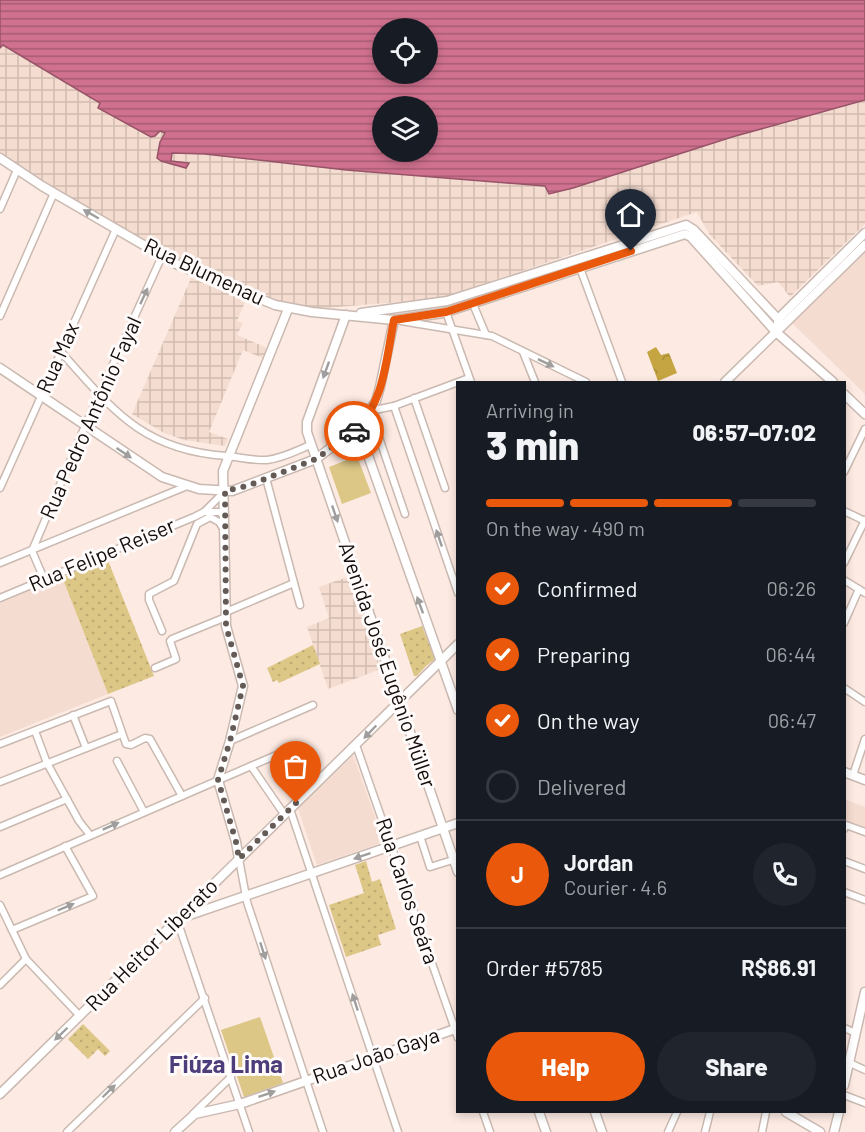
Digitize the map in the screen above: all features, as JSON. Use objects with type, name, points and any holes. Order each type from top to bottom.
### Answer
[{"type":"main road","name":"Rua Blumenau","points":[[0,158],[54,193],[162,256],[195,272],[288,309],[394,320],[446,312],[687,230]]},
{"type":"main road","points":[[310,445],[307,422],[346,315],[447,301],[681,225],[778,319]]},
{"type":"main road","points":[[687,230],[776,332],[832,381]]},
{"type":"main road","points":[[776,332],[778,319],[865,233]]},
{"type":"main road","points":[[726,381],[865,245]]},
{"type":"main road","points":[[239,859],[218,780],[243,686],[228,638],[223,471],[288,309]]},
{"type":"main road","points":[[0,368],[156,474],[187,486],[225,491],[239,489],[316,459],[358,427],[370,411],[381,387],[394,320]]},
{"type":"main road","points":[[846,396],[865,414]]},
{"type":"main road","points":[[358,427],[360,439],[456,704]]},
{"type":"main road","name":"Avenida José Eugênio Müller","points":[[310,445],[442,828],[455,859]]},
{"type":"main road","name":"Rua Heitor Liberato","points":[[0,1094],[456,646]]},
{"type":"main road","points":[[849,774],[865,780]]},
{"type":"main road","points":[[177,920],[456,824]]},
{"type":"main road","points":[[846,1077],[864,998]]},
{"type":"main road","name":"Rua João Gaya","points":[[191,1116],[240,1104],[373,1057],[456,1032]]},
{"type":"main road","points":[[539,1113],[546,1132]]},
{"type":"main road","points":[[595,1113],[602,1132]]},
{"type":"main road","points":[[788,1113],[820,1132]]},
{"type":"main road","points":[[834,1132],[839,1113]]},
{"type":"main road","points":[[175,1132],[191,1116]]},
{"type":"street","points":[[0,209],[17,170]]},
{"type":"street","points":[[0,316],[54,193]]},
{"type":"street","name":"Rua Max","points":[[0,488],[116,229]]},
{"type":"street","name":"Rua Pedro Antônio Fayal","points":[[32,551],[85,426],[162,256]]},
{"type":"street","points":[[580,268],[622,381]]},
{"type":"street","points":[[473,304],[486,335]]},
{"type":"street","points":[[446,312],[470,380]]},
{"type":"street","points":[[394,320],[486,335],[584,381]]},
{"type":"street","points":[[523,351],[535,381]]},
{"type":"street","points":[[61,352],[99,395],[133,426],[161,442],[194,452],[268,460],[310,445]]},
{"type":"street","points":[[405,514],[370,411],[394,406],[456,384]]},
{"type":"street","points":[[414,398],[445,488]]},
{"type":"street","points":[[394,406],[456,587]]},
{"type":"street","points":[[846,468],[865,429]]},
{"type":"street","points":[[266,478],[300,604]]},
{"type":"street","points":[[0,563],[187,486]]},
{"type":"street","name":"Rua Felipe Reiser","points":[[0,598],[195,520],[225,491]]},
{"type":"street","points":[[204,512],[219,512],[225,516]]},
{"type":"street","points":[[846,512],[865,521],[846,559]]},
{"type":"street","points":[[162,631],[149,600],[149,594],[174,581],[195,520],[210,517],[219,522],[225,530]]},
{"type":"street","points":[[32,551],[44,579]]},
{"type":"street","points":[[846,581],[862,591],[846,619]]},
{"type":"street","points":[[155,668],[176,659],[171,639],[294,583]]},
{"type":"street","points":[[846,689],[865,702]]},
{"type":"street","points":[[0,744],[111,700],[122,734],[129,745],[145,738],[152,741],[182,796]]},
{"type":"street","points":[[230,741],[313,705]]},
{"type":"street","points":[[74,715],[86,748]]},
{"type":"street","points":[[34,731],[47,763],[90,836]]},
{"type":"street","points":[[0,782],[122,734]]},
{"type":"street","points":[[849,774],[865,739]]},
{"type":"street","name":"Rua Carlos Seára","points":[[356,745],[456,1029]]},
{"type":"street","points":[[0,875],[293,748]]},
{"type":"street","points":[[117,761],[144,812]]},
{"type":"street","points":[[251,766],[287,812],[312,873],[398,1132]]},
{"type":"street","points":[[0,827],[67,799]]},
{"type":"street","points":[[846,825],[865,832]]},
{"type":"street","points":[[420,836],[430,867],[455,859]]},
{"type":"street","points":[[12,930],[93,896],[65,846]]},
{"type":"street","points":[[239,859],[246,895],[323,1132]]},
{"type":"street","points":[[846,862],[865,869]]},
{"type":"street","points":[[846,893],[865,900]]},
{"type":"street","points":[[0,905],[26,959],[80,1016]]},
{"type":"street","points":[[177,920],[249,1132]]},
{"type":"street","points":[[0,985],[26,959]]},
{"type":"street","points":[[67,1132],[205,998]]},
{"type":"street","points":[[846,1029],[856,1033]]},
{"type":"street","points":[[850,1063],[865,1070]]},
{"type":"street","points":[[191,1116],[231,1077]]},
{"type":"street","points":[[846,1096],[865,1103]]},
{"type":"street","points":[[483,1113],[490,1132]]},
{"type":"street","points":[[668,1132],[677,1113]]},
{"type":"street","points":[[705,1132],[710,1113]]},
{"type":"street","points":[[762,1132],[766,1113]]},
{"type":"shaded area","points":[[0,0],[865,0],[865,100],[732,137],[549,194],[545,186],[346,170],[205,154],[172,153],[171,161],[189,163],[186,168],[157,158],[160,142],[165,133],[160,131],[151,137],[98,108],[100,103],[3,45],[0,48]]},
{"type":"shaded area","points":[[2,45],[100,103],[98,108],[166,133],[160,142],[161,161],[185,168],[188,163],[171,161],[172,152],[346,170],[545,186],[549,194],[732,137],[865,100],[865,224],[790,297],[778,282],[758,286],[709,234],[697,212],[438,299],[324,308],[285,304],[164,254],[43,184],[0,155],[0,48]]},
{"type":"shaded area","points":[[865,253],[865,394],[792,323]]},
{"type":"shaded area","points":[[191,278],[246,300],[237,321],[243,323],[237,335],[267,348],[263,358],[243,350],[209,432],[228,439],[225,446],[184,440],[164,433],[132,414]]},
{"type":"shaded area","points":[[357,456],[371,493],[342,504],[329,467]]},
{"type":"shaded area","points":[[107,558],[154,676],[108,694],[62,577]]},
{"type":"shaded area","points":[[350,576],[381,669],[328,689],[307,627],[329,618],[319,587]]},
{"type":"shaded area","points":[[62,577],[108,694],[0,737],[0,603]]},
{"type":"shaded area","points":[[422,626],[435,659],[417,676],[414,676],[400,634]]},
{"type":"shaded area","points":[[313,645],[320,664],[279,683],[277,680],[273,682],[267,668]]},
{"type":"shaded area","points":[[353,755],[384,842],[317,865],[298,809]]},
{"type":"shaded area","points":[[846,800],[865,807],[865,831],[846,823]]},
{"type":"shaded area","points":[[366,861],[372,882],[380,879],[396,929],[378,935],[381,945],[346,957],[329,905],[364,893],[355,865]]},
{"type":"shaded area","points":[[260,1017],[283,1083],[244,1097],[221,1030]]},
{"type":"shaded area","points":[[83,1024],[110,1051],[105,1056],[98,1049],[88,1059],[68,1039]]},
{"type":"green space","points":[[656,347],[661,355],[669,353],[677,373],[658,381],[647,352]]},
{"type":"way so far","points":[[296,803],[239,859],[218,780],[243,686],[226,626],[225,491],[247,486],[316,459],[354,431]]},
{"type":"district","name":"Fiúza Lima","points":[[226,1065]]},
{"type":"route","points":[[354,431],[376,401],[381,387],[394,320],[446,312],[631,251]]}]
